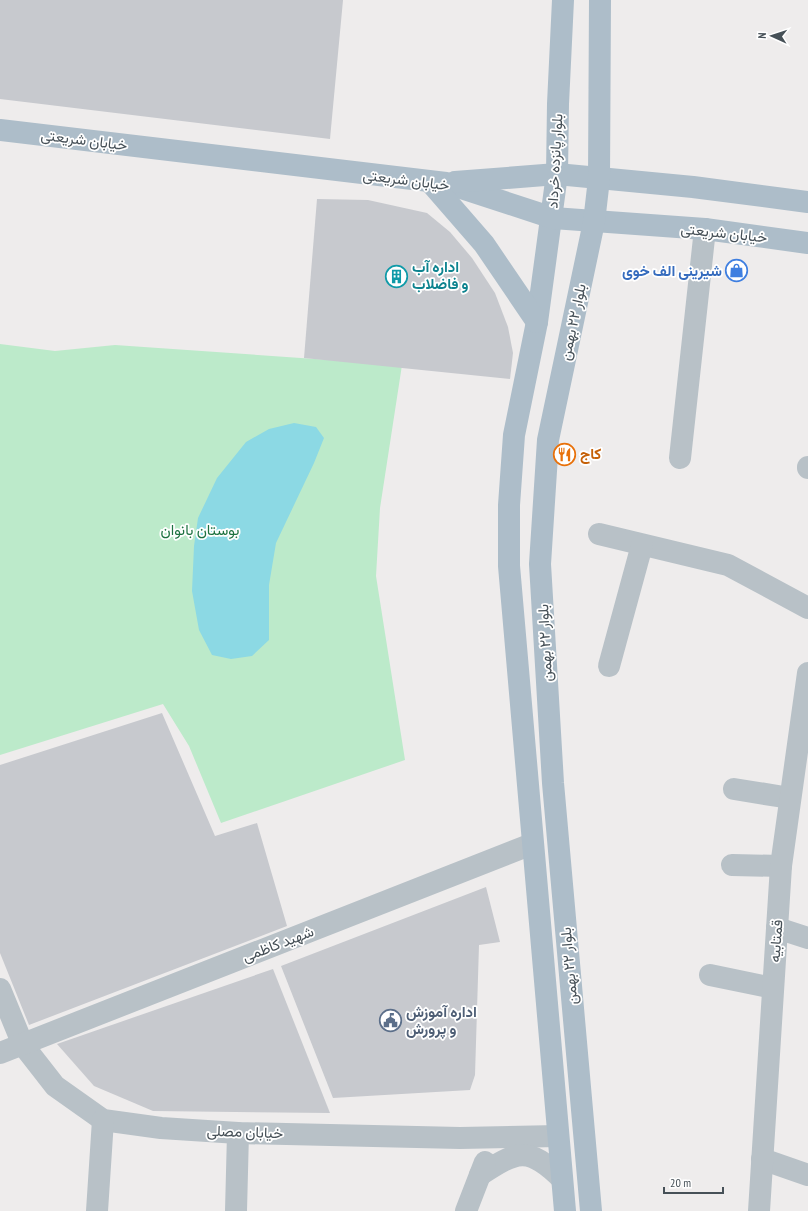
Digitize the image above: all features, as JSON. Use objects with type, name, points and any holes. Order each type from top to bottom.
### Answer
[{"type":"main road","name":"بلوار پانزده خرداد","points":[[537,322],[553,218],[557,174],[558,104],[563,0]]},
{"type":"main road","name":"بلوار ۲۲ بهمن","points":[[591,1211],[553,783],[540,564],[548,440],[594,222],[599,179],[598,79],[600,0]]},
{"type":"main road","name":"خیابان شریعتی","points":[[0,130],[438,183],[553,218],[705,229],[808,243]]},
{"type":"main road","points":[[438,183],[557,174],[659,184],[808,202]]},
{"type":"main road","points":[[438,183],[484,244],[537,322]]},
{"type":"main road","name":"بلوار ۲۲ بهمن","points":[[537,322],[514,435],[510,505],[509,566],[565,1211]]},
{"type":"main road","points":[[558,1136],[583,1133]]},
{"type":"street","points":[[680,458],[705,229]]},
{"type":"street","points":[[599,534],[728,565],[808,608]]},
{"type":"street","points":[[609,666],[642,545]]},
{"type":"street","name":"قمتابیه","points":[[759,1211],[780,866],[790,798],[802,763],[808,673]]},
{"type":"street","points":[[734,788],[790,798]]},
{"type":"street","name":"شهید کاظمی","points":[[0,1053],[532,844]]},
{"type":"street","points":[[732,865],[780,866]]},
{"type":"street","points":[[777,928],[808,938]]},
{"type":"street","points":[[710,975],[773,988]]},
{"type":"street","name":"خیابان مصلی","points":[[0,989],[24,1044],[55,1086],[103,1120],[161,1128],[238,1133],[452,1138],[558,1136]]},
{"type":"street","points":[[97,1211],[103,1120]]},
{"type":"street","points":[[236,1211],[238,1133]]},
{"type":"street","points":[[466,1211],[496,1137]]},
{"type":"street","points":[[480,1175],[506,1158],[530,1155],[546,1163],[562,1179]]},
{"type":"street","points":[[762,1160],[808,1175]]},
{"type":"green space","name":"بوستان بانوان","points":[[0,344],[55,351],[115,345],[402,365],[380,508],[376,576],[405,760],[221,823],[189,746],[163,704],[0,755]]},
{"type":"water","points":[[294,423],[316,427],[324,438],[314,463],[276,543],[269,585],[269,640],[252,656],[231,659],[212,655],[199,630],[192,591],[194,546],[198,518],[217,478],[246,442],[269,429]]},
{"type":"building","points":[[0,0],[343,0],[330,139],[0,99]]},
{"type":"building","name":"اداره آب و فاضلاب","points":[[317,199],[368,200],[427,213],[450,232],[472,258],[495,293],[508,327],[513,353],[510,379],[304,358]]},
{"type":"building","points":[[162,713],[215,836],[257,823],[287,926],[29,1025],[0,953],[0,765]]},
{"type":"building","name":"اداره آموزش و پرورش","points":[[486,887],[500,942],[479,945],[475,1075],[470,1090],[333,1098],[281,966]]},
{"type":"building","points":[[273,969],[330,1113],[153,1111],[94,1086],[57,1044]]},
{"type":"place","name":"شیرینی الف خوی","points":[[737,271]]},
{"type":"place","name":"اداره آب و فاضلاب","points":[[397,276]]},
{"type":"place","name":"کاج","points":[[564,454]]},
{"type":"place","name":"اداره آموزش و پرورش","points":[[390,1021]]}]
